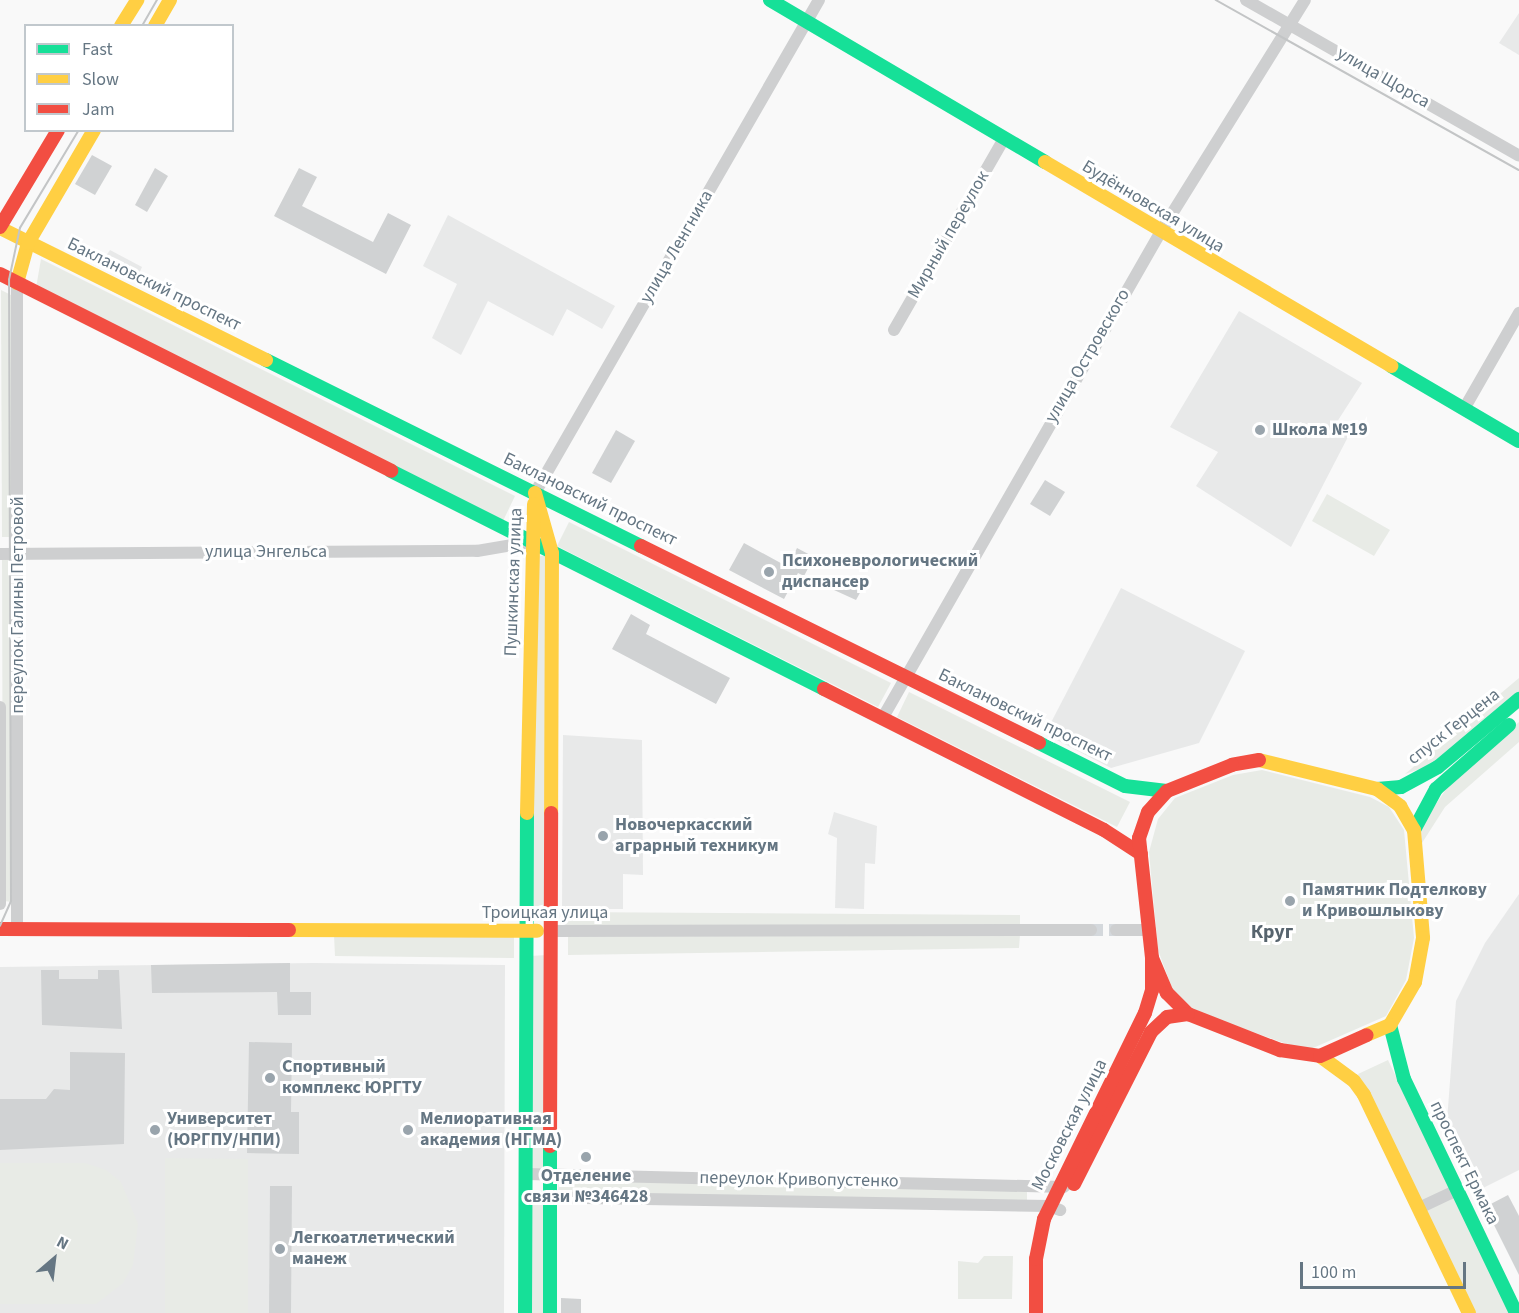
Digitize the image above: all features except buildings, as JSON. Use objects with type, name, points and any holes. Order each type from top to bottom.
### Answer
[{"type":"main road","points":[[123,24],[137,0]]},
{"type":"main road","points":[[156,24],[170,0]]},
{"type":"main road","name":"Будённовская улица","points":[[770,0],[1160,233],[1519,441]]},
{"type":"main road","points":[[0,227],[57,132]]},
{"type":"main road","points":[[17,283],[28,243],[93,132]]},
{"type":"main road","name":"Баклановский проспект","points":[[0,227],[28,243],[1125,786],[1167,791]]},
{"type":"main road","points":[[0,274],[1104,830],[1141,854]]},
{"type":"main road","name":"Пушкинская улица","points":[[525,1313],[527,1174],[525,931],[531,542],[536,493]]},
{"type":"main road","name":"Пушкинская улица","points":[[536,493],[552,553],[550,1313]]},
{"type":"main road","name":"спуск Герцена","points":[[1377,789],[1401,787],[1438,767],[1519,699]]},
{"type":"main road","name":"спуск Герцена","points":[[1414,830],[1436,789],[1519,716]]},
{"type":"main road","points":[[1167,791],[1232,765],[1260,760],[1377,789],[1400,807],[1414,830],[1421,962],[1405,1003],[1390,1025],[1320,1056]]},
{"type":"main road","name":"Московская улица","points":[[1036,1313],[1036,1259],[1055,1208],[1145,1013],[1152,990],[1150,930],[1141,854],[1142,825],[1167,791]]},
{"type":"main road","name":"Троицкая улица","points":[[0,929],[16,927],[551,931]]},
{"type":"main road","points":[[1152,958],[1167,993],[1188,1014],[1280,1050],[1320,1056],[1354,1081],[1364,1095],[1469,1313]]},
{"type":"main road","name":"Московская улица","points":[[1065,1188],[1151,1032],[1167,1017],[1188,1014]]},
{"type":"main road","name":"проспект Ермака","points":[[1390,1025],[1404,1079],[1516,1313]]},
{"type":"main road","name":"Московская улица","points":[[1046,1313],[1045,1259],[1055,1208]]},
{"type":"street","name":"улица Ленгника","points":[[536,493],[819,0]]},
{"type":"street","name":"улица Щорса","points":[[1246,0],[1519,156]]},
{"type":"street","name":"улица Островского","points":[[882,719],[904,676],[1160,233],[1291,26],[1305,0]]},
{"type":"street","name":"Мирный переулок","points":[[894,330],[1004,139]]},
{"type":"street","name":"переулок Галины Петровой","points":[[16,927],[19,554],[17,283]]},
{"type":"street","points":[[1464,409],[1519,313]]},
{"type":"street","name":"улица Энгельса","points":[[0,554],[477,551],[531,542]]},
{"type":"street","name":"переулок Галины Петровой","points":[[0,707],[0,904]]},
{"type":"street","name":"Троицкая улица","points":[[551,931],[1091,930]]},
{"type":"street","points":[[1116,930],[1150,930]]},
{"type":"street","name":"переулок Кривопустенко","points":[[527,1174],[1065,1188]]},
{"type":"street","points":[[1419,1208],[1457,1190]]},
{"type":"street","name":"переулок Кривопустенко","points":[[526,1197],[1055,1208]]},
{"type":"shaded area","points":[[1519,13],[1519,55],[1499,43]]},
{"type":"shaded area","points":[[448,215],[615,306],[602,329],[567,309],[553,336],[488,301],[461,355],[432,338],[457,284],[423,266]]},
{"type":"shaded area","points":[[110,250],[142,267],[137,278],[103,260]]},
{"type":"shaded area","points":[[41,259],[515,496],[503,521],[36,288]]},
{"type":"shaded area","points":[[1,290],[13,296],[16,537],[2,537]]},
{"type":"shaded area","name":"Школа №19","points":[[1239,311],[1362,383],[1335,425],[1350,433],[1291,547],[1196,486],[1218,452],[1170,427]]},
{"type":"shaded area","points":[[1327,494],[1390,530],[1374,556],[1312,521]]},
{"type":"shaded area","points":[[569,522],[891,683],[878,707],[557,546]]},
{"type":"shaded area","points":[[535,556],[548,556],[547,919],[532,920]]},
{"type":"shaded area","points":[[2,558],[15,558],[13,902],[3,901]]},
{"type":"shaded area","points":[[1121,588],[1245,651],[1199,743],[1111,768],[1045,734]]},
{"type":"shaded area","points":[[1519,678],[1519,693],[1435,764],[1405,774]]},
{"type":"shaded area","points":[[909,692],[1130,802],[1117,827],[897,717]]},
{"type":"shaded area","points":[[1519,722],[1519,742],[1445,807],[1422,843],[1421,826],[1453,779]]},
{"type":"shaded area","name":"Новочеркасский аграрный техникум","points":[[563,735],[642,740],[643,875],[623,874],[623,909],[562,909]]},
{"type":"shaded area","points":[[1262,770],[1370,797],[1389,807],[1404,830],[1414,938],[1406,980],[1386,1016],[1313,1048],[1298,1048],[1197,1012],[1173,991],[1158,950],[1149,852],[1158,819],[1175,798],[1233,775]]},
{"type":"shaded area","points":[[834,812],[877,826],[875,864],[865,863],[864,909],[835,908],[837,838],[828,834]]},
{"type":"shaded area","points":[[1519,894],[1519,1170],[1479,1190],[1447,1121],[1456,1001],[1485,943]]},
{"type":"shaded area","points":[[563,912],[1020,915],[1020,926],[562,928]]},
{"type":"shaded area","points":[[514,934],[514,958],[335,956],[334,935]]},
{"type":"shaded area","points":[[568,935],[1020,935],[1019,948],[568,955]]},
{"type":"shaded area","points":[[547,955],[546,1170],[531,1170],[530,956]]},
{"type":"shaded area","name":"Университет (ЮРГПУ/НПИ)","points":[[314,963],[505,965],[504,1313],[0,1313],[0,967]]},
{"type":"shaded area","points":[[1388,1060],[1509,1313],[1473,1313],[1358,1074]]},
{"type":"shaded area","points":[[165,1158],[248,1159],[248,1313],[165,1313]]},
{"type":"shaded area","points":[[0,1163],[85,1163],[106,1170],[121,1182],[138,1224],[133,1265],[123,1283],[96,1304],[0,1304]]},
{"type":"shaded area","points":[[559,1180],[1027,1188],[1027,1203],[558,1193]]},
{"type":"shaded area","points":[[548,1199],[547,1313],[529,1313],[530,1200]]},
{"type":"shaded area","points":[[984,1256],[1013,1256],[1012,1299],[958,1299],[958,1261],[978,1263]]},
{"type":"tunnel","points":[[1091,930],[1116,930]]},
{"type":"tram line","points":[[143,24],[157,0]]},
{"type":"tram line","points":[[1216,0],[1519,170]]},
{"type":"tram line","points":[[0,926],[11,901],[9,280],[20,228],[78,132]]},
{"type":"traffic: fast","points":[[770,0],[1045,162]]},
{"type":"traffic: fast","points":[[266,360],[641,546]]},
{"type":"traffic: fast","points":[[1391,366],[1519,441]]},
{"type":"traffic: fast","points":[[391,471],[824,689]]},
{"type":"traffic: fast","points":[[1377,789],[1401,787],[1438,767],[1519,699]]},
{"type":"traffic: fast","points":[[1414,830],[1436,789],[1509,725]]},
{"type":"traffic: fast","points":[[1039,743],[1125,786],[1167,791]]},
{"type":"traffic: fast","points":[[525,1313],[527,813]]},
{"type":"traffic: fast","points":[[1390,1025],[1404,1079],[1516,1313]]},
{"type":"traffic: fast","points":[[550,1146],[550,1313]]},
{"type":"traffic: slow","points":[[122,24],[137,0]]},
{"type":"traffic: slow","points":[[156,24],[170,0]]},
{"type":"traffic: slow","points":[[17,283],[28,243],[93,132]]},
{"type":"traffic: slow","points":[[1045,162],[1391,366]]},
{"type":"traffic: slow","points":[[0,228],[266,360]]},
{"type":"traffic: slow","points":[[535,493],[552,553],[551,813]]},
{"type":"traffic: slow","points":[[527,813],[534,504]]},
{"type":"traffic: slow","points":[[1259,760],[1377,789],[1400,806],[1414,830],[1423,938],[1415,982],[1390,1025],[1367,1035]]},
{"type":"traffic: slow","points":[[289,930],[537,931]]},
{"type":"traffic: slow","points":[[1320,1056],[1354,1081],[1364,1095],[1469,1313]]},
{"type":"traffic: jam","points":[[0,227],[57,132]]},
{"type":"traffic: jam","points":[[0,274],[391,471]]},
{"type":"traffic: jam","points":[[641,546],[1039,743]]},
{"type":"traffic: jam","points":[[824,689],[1104,830],[1141,854]]},
{"type":"traffic: jam","points":[[1259,760],[1232,765],[1167,791],[1148,812],[1139,838],[1152,958],[1167,993],[1188,1014],[1280,1050],[1320,1056],[1367,1035]]},
{"type":"traffic: jam","points":[[550,1146],[551,813]]},
{"type":"traffic: jam","points":[[0,929],[289,930]]},
{"type":"traffic: jam","points":[[1036,1313],[1036,1259],[1044,1219],[1145,1013],[1152,990],[1152,960]]},
{"type":"traffic: jam","points":[[1074,1184],[1151,1032],[1167,1017],[1188,1014]]},
{"type":"place","name":"Школа №19","points":[[1260,430]]},
{"type":"place","name":"Психоневрологический диспансер","points":[[769,572]]},
{"type":"place","name":"Новочеркасский аграрный техникум","points":[[603,836]]},
{"type":"place","name":"Памятник Подтелкову и Кривошлыкову","points":[[1290,901]]},
{"type":"place","name":"Спортивный комплекс ЮРГТУ","points":[[270,1078]]},
{"type":"place","name":"Университет (ЮРГПУ/НПИ)","points":[[155,1130]]},
{"type":"place","name":"Мелиоративная академия (НГМА)","points":[[408,1130]]},
{"type":"place","name":"Отделение связи №346428","points":[[586,1157]]},
{"type":"place","name":"Легкоатлетический манеж","points":[[280,1249]]},
{"type":"district","name":"Круг","points":[[1272,932]]}]
